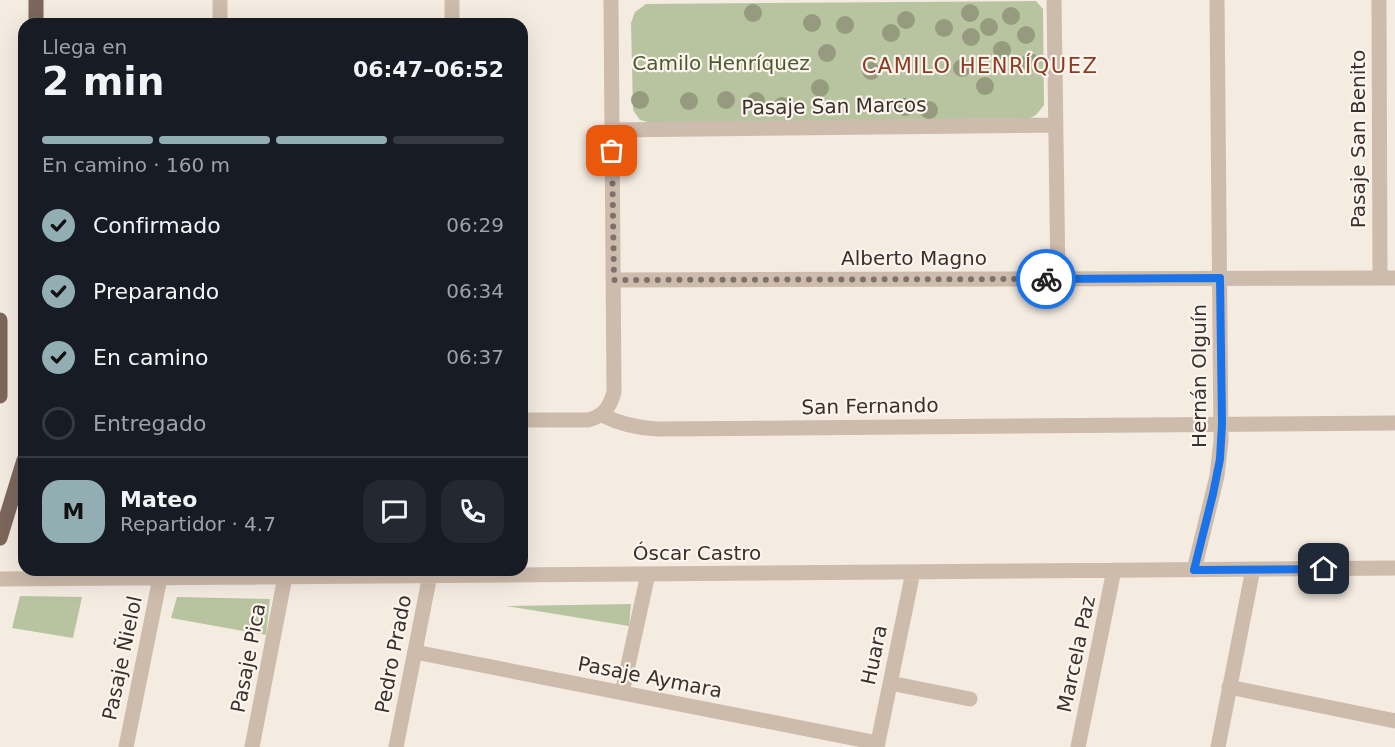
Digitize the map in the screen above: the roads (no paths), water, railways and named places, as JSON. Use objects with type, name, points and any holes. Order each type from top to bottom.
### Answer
[{"type":"main road","points":[[36,0],[36,18]]},
{"type":"main road","points":[[0,320],[0,396]]},
{"type":"main road","points":[[0,538],[18,480]]},
{"type":"street","points":[[219,0],[220,18]]},
{"type":"street","points":[[452,0],[452,18]]},
{"type":"street","points":[[528,420],[588,420],[602,415],[612,401],[615,384],[611,0]]},
{"type":"street","points":[[1054,0],[1058,279]]},
{"type":"street","name":"Hernán Olguín","points":[[1194,570],[1217,477],[1222,424],[1217,0]]},
{"type":"street","name":"Pasaje San Benito","points":[[1378,0],[1379,130],[1388,278]]},
{"type":"street","name":"Pasaje San Marcos","points":[[612,130],[1056,125]]},
{"type":"street","points":[[1379,130],[1395,130]]},
{"type":"street","name":"Alberto Magno","points":[[614,280],[1388,278]]},
{"type":"street","name":"San Fernando","points":[[602,415],[628,426],[657,429],[1395,423]]},
{"type":"street","name":"Óscar Castro","points":[[528,573],[1395,568]]},
{"type":"street","points":[[1218,747],[1253,569]]},
{"type":"street","name":"Marcela Paz","points":[[1078,747],[1114,570]]},
{"type":"street","name":"Huara","points":[[878,745],[913,572]]},
{"type":"street","points":[[622,693],[648,574]]},
{"type":"street","name":"Óscar Castro","points":[[0,579],[321,576]]},
{"type":"street","name":"Pedro Prado","points":[[396,747],[429,576]]},
{"type":"street","name":"Pasaje Pica","points":[[252,747],[285,577]]},
{"type":"street","name":"Pasaje Ñielol","points":[[126,747],[160,578]]},
{"type":"street","name":"Pasaje Aymara","points":[[415,652],[878,745]]},
{"type":"street","points":[[890,683],[970,699]]},
{"type":"street","points":[[1230,687],[1395,718]]},
{"type":"district","name":"CAMILO HENRÍQUEZ","points":[[980,66]]},
{"type":"park label","name":"Camilo Henríquez","points":[[721,63]]}]
